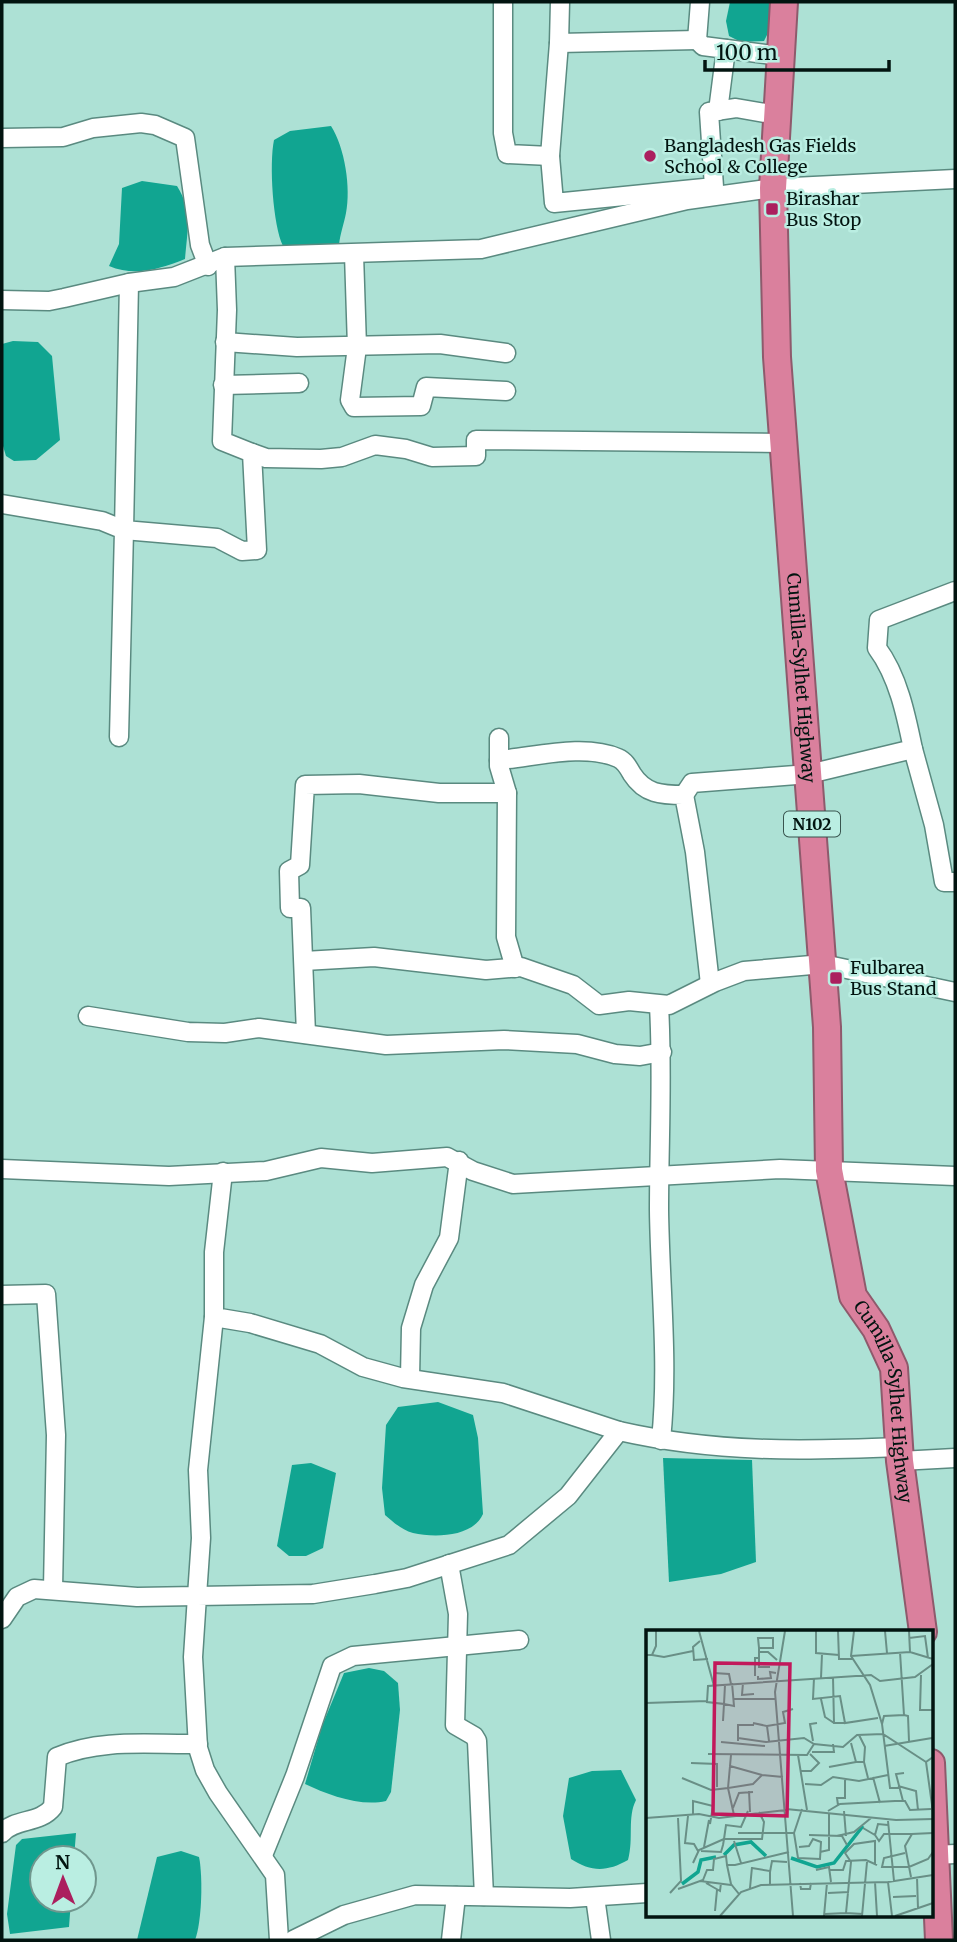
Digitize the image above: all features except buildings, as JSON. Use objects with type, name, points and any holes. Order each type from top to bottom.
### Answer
[{"type":"highway","name":"Cumilla-Sylhet Highway","points":[[784,2],[773,188],[777,358],[823,964],[827,1027],[829,1170],[853,1296],[876,1329],[894,1368],[900,1454],[923,1630]]},
{"type":"highway","points":[[932,1775],[939,1860],[939,1940]]},
{"type":"street","points":[[503,2],[503,133],[507,154],[550,156]]},
{"type":"street","points":[[560,2],[550,156],[554,203],[714,187],[709,112],[736,108],[777,115]]},
{"type":"street","points":[[697,40],[701,2]]},
{"type":"street","points":[[559,43],[697,40],[703,46],[781,56]]},
{"type":"street","points":[[718,111],[726,49]]},
{"type":"street","points":[[2,138],[63,137],[93,128],[141,123],[155,125],[186,138],[200,245],[208,266]]},
{"type":"street","points":[[2,300],[49,301],[130,283],[174,277],[208,266],[225,257],[481,249],[687,200],[773,188],[955,179]]},
{"type":"street","points":[[355,254],[357,347],[350,400],[354,407],[421,406],[426,387],[506,391]]},
{"type":"street","points":[[225,257],[222,441],[266,458],[342,457],[375,446],[406,449],[432,457],[476,456],[476,440],[784,443]]},
{"type":"street","points":[[119,737],[130,283]]},
{"type":"street","points":[[225,342],[297,347],[440,344],[506,353]]},
{"type":"street","points":[[223,385],[299,383]]},
{"type":"street","points":[[2,504],[102,521],[124,530],[217,538],[242,551],[257,550],[252,453]]},
{"type":"street","points":[[955,591],[879,620],[877,648],[887,661],[895,684],[934,825],[944,882],[955,882]]},
{"type":"street","points":[[499,738],[499,760],[507,793],[505,927],[515,968]]},
{"type":"street","points":[[710,984],[695,852],[684,795],[692,783],[809,774],[913,749]]},
{"type":"street","points":[[499,760],[569,751],[599,752],[622,760],[640,786],[652,793],[684,795]]},
{"type":"street","points":[[306,1034],[302,917],[301,908],[290,908],[289,871],[300,865],[305,785],[359,784],[439,793],[507,793]]},
{"type":"street","points":[[304,961],[374,957],[486,970],[515,968],[573,985],[599,1005],[629,1001],[669,1005],[710,984],[744,971],[823,964],[955,992]]},
{"type":"street","points":[[659,1006],[662,1052],[661,1311],[666,1372],[661,1440]]},
{"type":"street","points":[[88,1016],[188,1032],[225,1033],[259,1028],[386,1045],[504,1040],[577,1044],[615,1054],[640,1056],[662,1052]]},
{"type":"street","points":[[2,1169],[169,1176],[266,1171],[321,1158],[372,1163],[447,1157],[459,1161],[473,1171],[513,1184],[660,1174],[829,1170],[909,1177],[955,1176]]},
{"type":"street","points":[[410,1378],[411,1328],[424,1284],[449,1238],[459,1161]]},
{"type":"street","points":[[223,1172],[214,1252],[214,1317],[198,1471],[201,1538],[193,1657],[198,1744],[205,1770],[218,1793],[275,1875],[279,1940]]},
{"type":"street","points":[[2,1295],[46,1294],[56,1436],[53,1589]]},
{"type":"street","points":[[214,1317],[282,1331],[320,1344],[363,1367],[410,1378],[503,1393],[620,1431],[661,1440],[791,1452],[955,1458]]},
{"type":"street","points":[[2,1619],[23,1591],[53,1589],[136,1597],[313,1594],[407,1578],[509,1545],[568,1496],[620,1431]]},
{"type":"street","points":[[449,1564],[458,1614],[455,1725],[474,1736],[477,1741],[484,1896]]},
{"type":"street","points":[[263,1855],[295,1776],[332,1666],[353,1656],[519,1640]]},
{"type":"street","points":[[2,1833],[9,1825],[48,1813],[53,1807],[57,1757],[76,1749],[97,1746],[198,1744]]},
{"type":"street","points":[[293,1940],[344,1915],[415,1895],[595,1897],[646,1893]]},
{"type":"street","points":[[451,1940],[456,1896]]},
{"type":"street","points":[[595,1897],[601,1940]]},
{"type":"shaded area","points":[[730,2],[774,2],[769,31],[764,41],[741,42],[729,36],[726,21]]},
{"type":"shaded area","points":[[331,126],[340,145],[347,180],[346,213],[339,245],[291,249],[283,246],[274,210],[274,140],[290,131]]},
{"type":"shaded area","points":[[142,181],[177,186],[182,195],[188,231],[185,259],[138,271],[109,266],[119,244],[122,188]]},
{"type":"shaded area","points":[[13,341],[38,342],[52,356],[60,440],[36,460],[14,461],[6,456],[3,446],[2,344]]},
{"type":"shaded area","points":[[438,1402],[473,1415],[478,1438],[483,1514],[478,1522],[462,1531],[422,1535],[405,1530],[385,1515],[382,1488],[386,1425],[398,1407]]},
{"type":"shaded area","points":[[663,1458],[752,1460],[756,1562],[721,1574],[669,1582]]},
{"type":"shaded area","points":[[311,1463],[336,1473],[323,1548],[306,1556],[289,1556],[277,1546],[292,1465]]},
{"type":"shaded area","points":[[369,1668],[384,1671],[398,1683],[400,1710],[391,1792],[386,1801],[376,1802],[345,1799],[305,1784],[322,1726],[344,1673]]},
{"type":"shaded area","points":[[621,1770],[636,1800],[632,1814],[628,1860],[613,1867],[599,1869],[585,1866],[571,1859],[563,1816],[569,1778],[592,1771]]},
{"type":"shaded area","points":[[76,1833],[75,1844],[28,1844],[28,1914],[70,1914],[69,1927],[10,1934],[7,1914],[16,1845],[22,1839]]},
{"type":"shaded area","points":[[181,1851],[199,1857],[201,1899],[195,1940],[137,1940],[157,1857]]},
{"type":"place","name":"Bangladesh Gas Fields School & College","points":[[650,156]]},
{"type":"place","name":"Birashar Bus Stop","points":[[772,209]]},
{"type":"place","name":"Fulbarea Bus Stand","points":[[836,978]]}]
